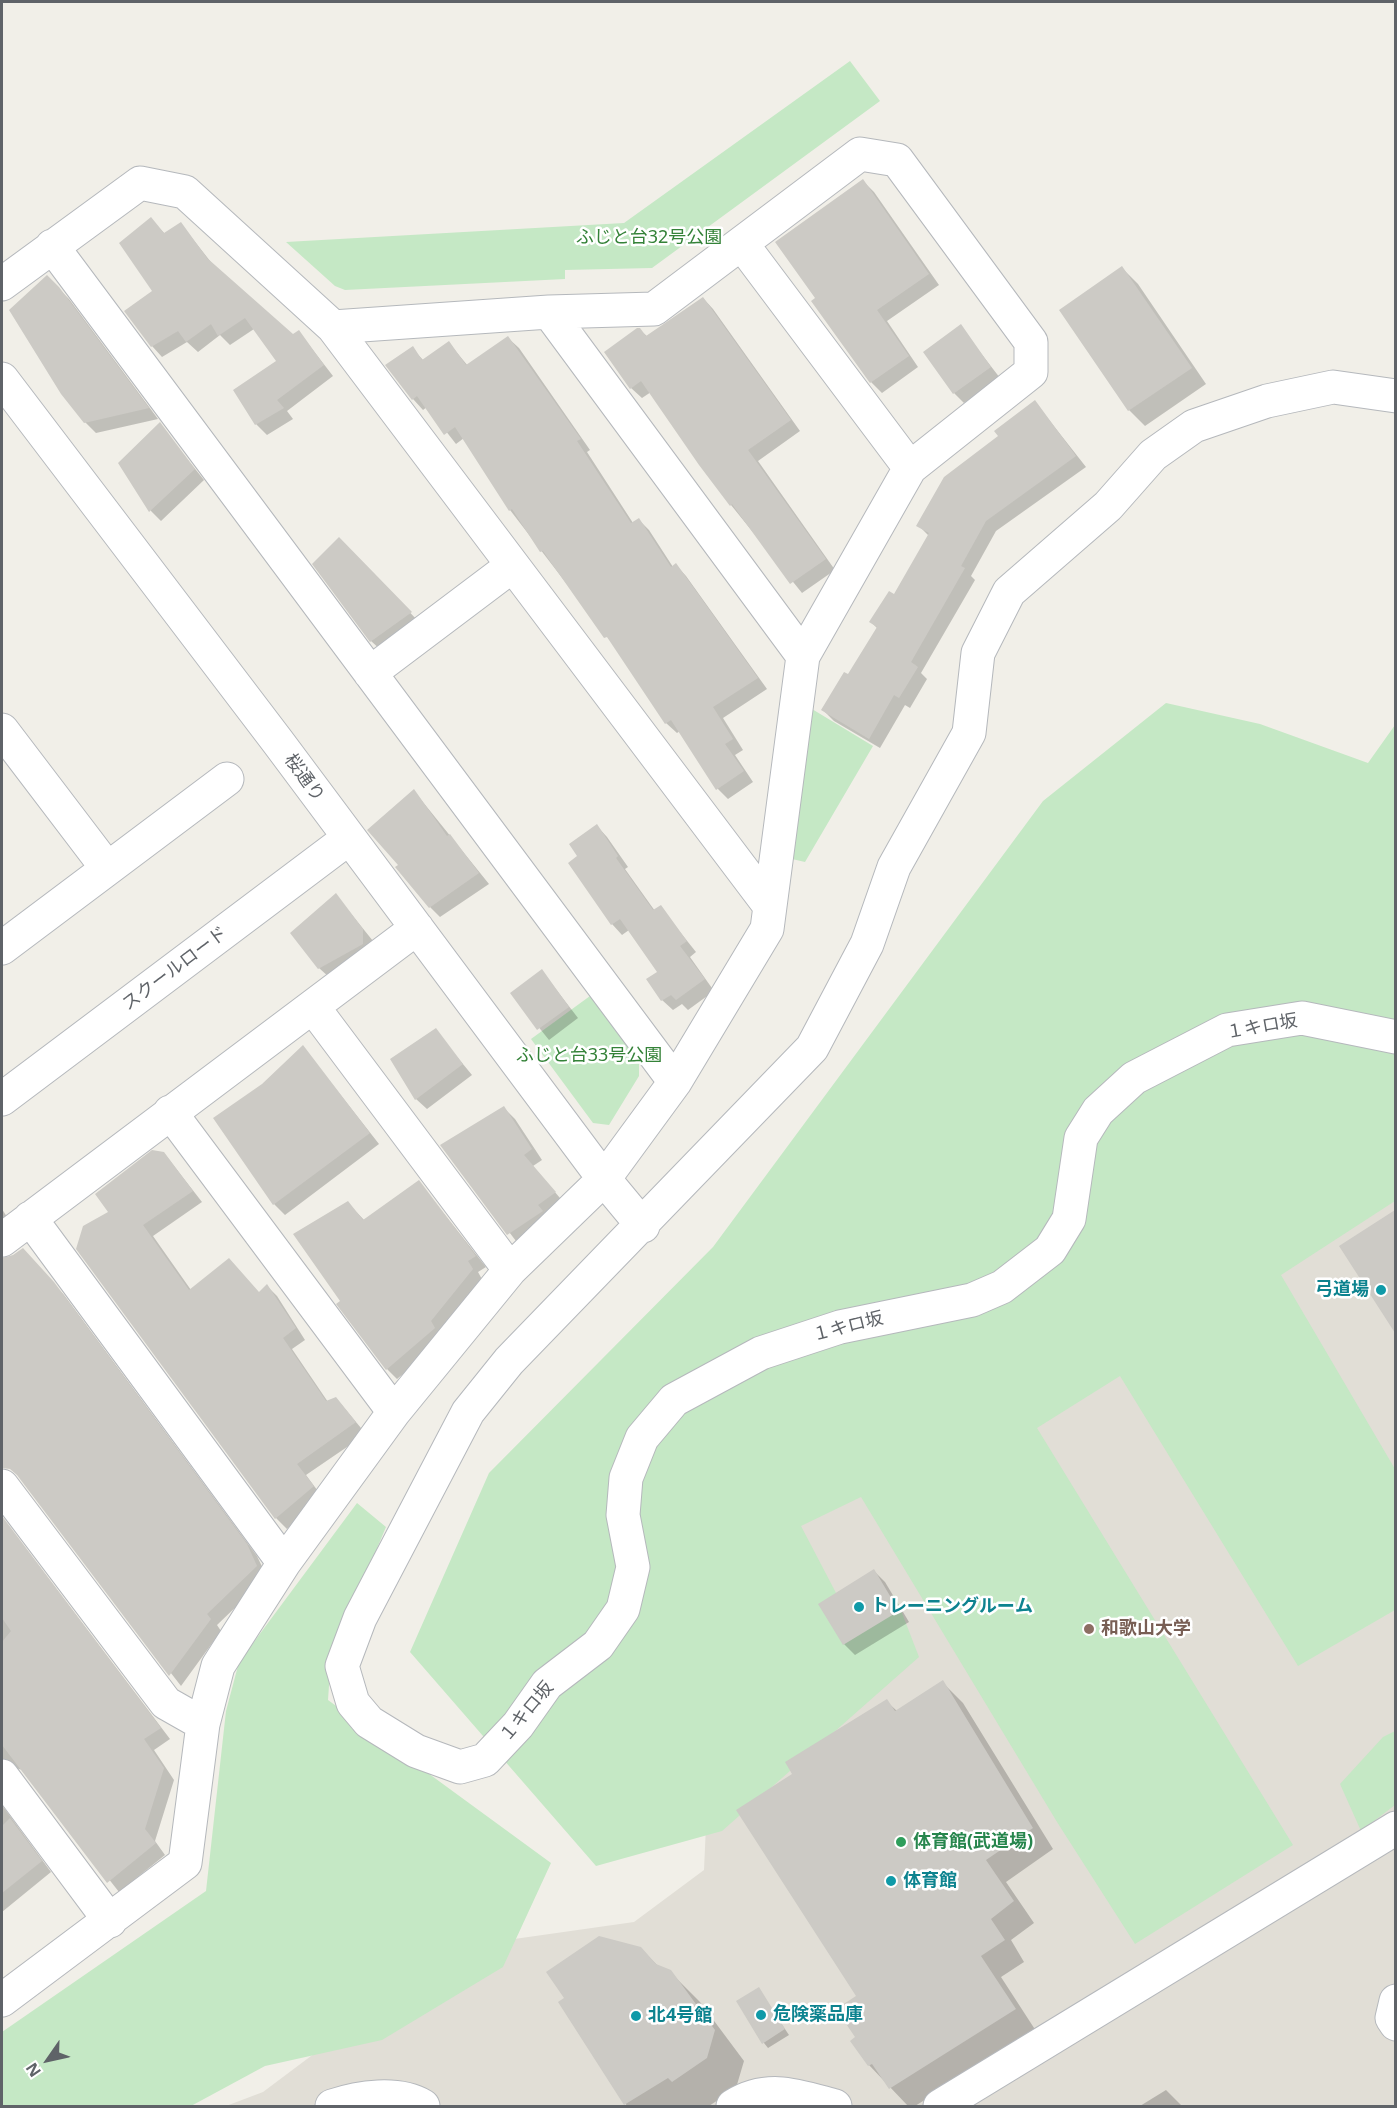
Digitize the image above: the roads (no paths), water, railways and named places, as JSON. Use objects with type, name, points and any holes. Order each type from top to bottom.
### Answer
[{"type":"street","points":[[2,2000],[185,1863],[203,1724],[218,1666],[284,1563],[394,1412],[510,1269],[604,1179],[675,1082],[766,929],[804,656],[910,468],[1031,372],[1031,342],[897,160],[860,154],[654,309],[549,312],[333,327]]},
{"type":"street","points":[[2,284],[140,183],[184,192],[333,327],[769,905]]},
{"type":"street","points":[[742,244],[910,468]]},
{"type":"street","points":[[52,246],[675,1082]]},
{"type":"street","points":[[549,312],[804,656]]},
{"type":"street","name":"桜通り","points":[[2,379],[604,1179],[643,1226]]},
{"type":"street","name":"１キロ坂","points":[[1395,396],[1333,387],[1267,401],[1194,426],[1153,455],[1108,506],[1009,592],[978,653],[969,734],[894,867],[867,944],[812,1048],[643,1226],[509,1361],[468,1412],[360,1618],[342,1666],[353,1703],[369,1722],[416,1751],[460,1767],[485,1760],[518,1725],[547,1684],[598,1645],[623,1609],[633,1567],[623,1515],[626,1478],[642,1438],[674,1400],[761,1353],[840,1327],[972,1300],[1002,1287],[1050,1250],[1069,1219],[1081,1138],[1098,1111],[1134,1078],[1227,1030],[1302,1018],[1395,1037]]},
{"type":"street","points":[[370,673],[512,566]]},
{"type":"street","points":[[2,730],[107,868]]},
{"type":"street","points":[[2,948],[227,779]]},
{"type":"street","name":"スクールロード","points":[[2,1099],[349,838]]},
{"type":"street","points":[[2,1240],[417,928]]},
{"type":"street","points":[[313,1006],[510,1269]]},
{"type":"street","points":[[170,1112],[394,1412]]},
{"type":"street","points":[[30,1218],[284,1563]]},
{"type":"street","points":[[2,1486],[166,1703],[203,1724]]},
{"type":"street","points":[[2,1776],[110,1921]]},
{"type":"street","points":[[940,2106],[1395,1828]]},
{"type":"street","points":[[1395,2001],[1392,2018],[1395,2024]]},
{"type":"street","points":[[733,2106],[769,2092],[798,2096],[835,2106]]},
{"type":"street","points":[[332,2106],[373,2097],[415,2102],[423,2106]]},
{"type":"place","name":"弓道場","points":[[1381,1290]]},
{"type":"place","name":"トレーニングルーム","points":[[859,1607]]},
{"type":"place","name":"和歌山大学","points":[[1089,1629]]},
{"type":"place","name":"体育館(武道場)","points":[[901,1842]]},
{"type":"place","name":"体育館","points":[[891,1881]]},
{"type":"place","name":"危険薬品庫","points":[[761,2015]]},
{"type":"place","name":"北4号館","points":[[636,2016]]},
{"type":"park label","name":"ふじと台32号公園","points":[[649,238]]},
{"type":"park label","name":"ふじと台33号公園","points":[[589,1056]]}]
